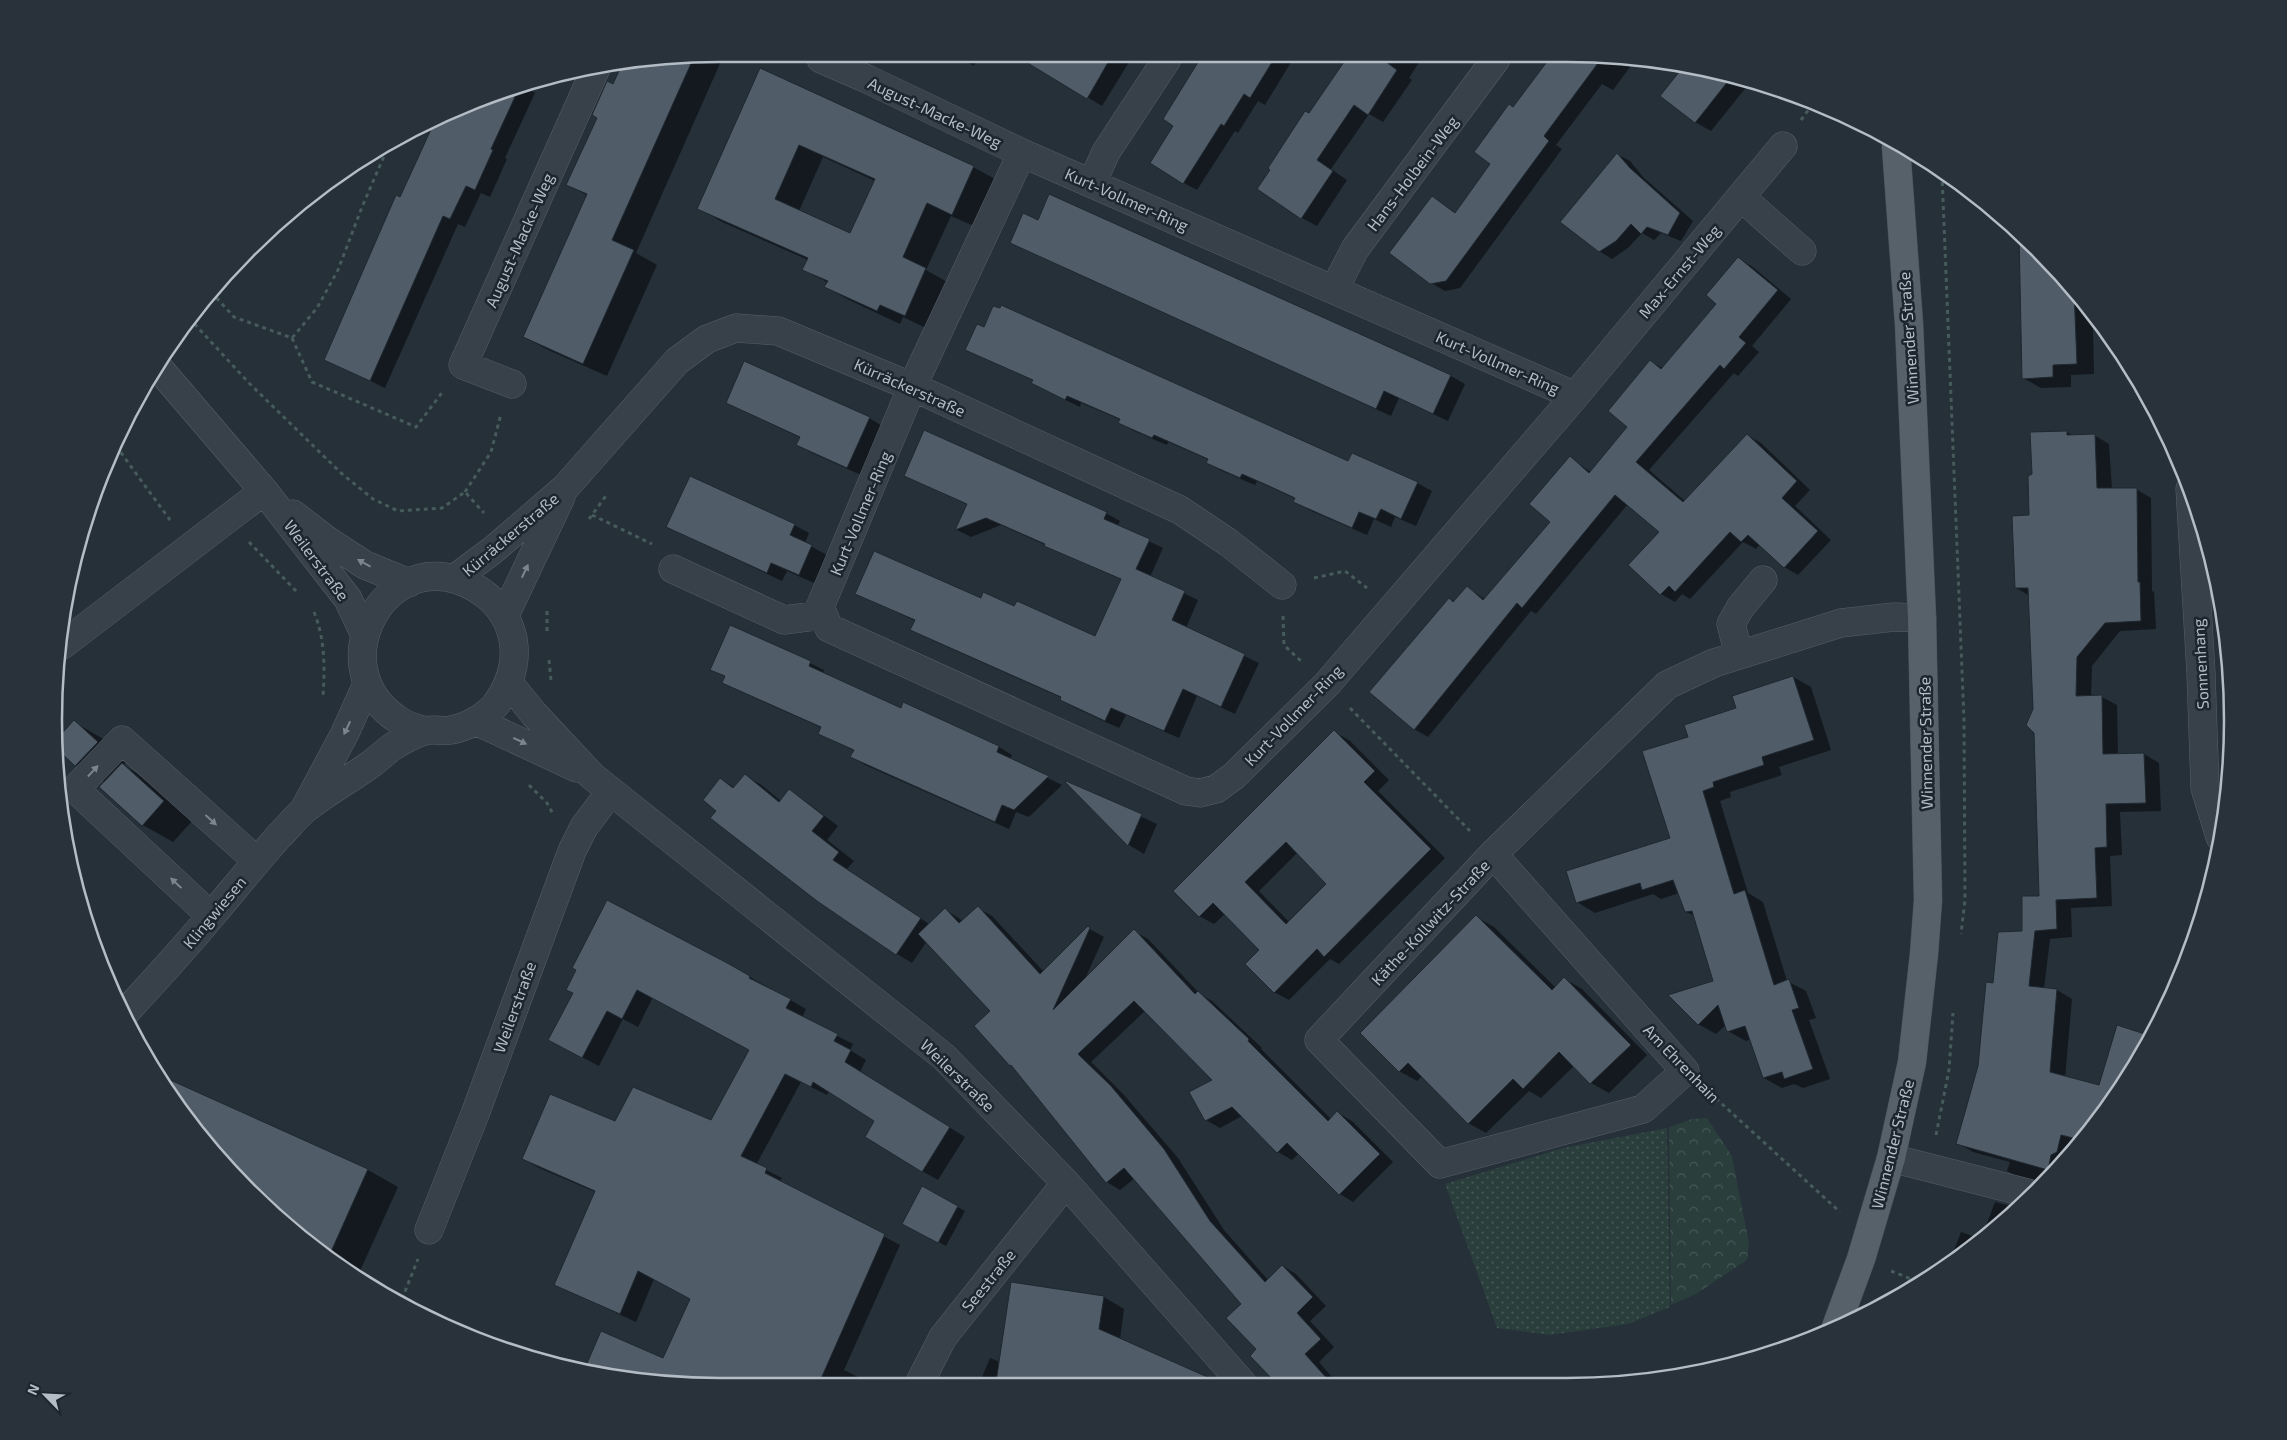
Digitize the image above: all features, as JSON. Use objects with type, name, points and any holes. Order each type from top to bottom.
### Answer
[{"type":"main road","name":"Winnender Straße","points":[[1839,1318],[1861,1259],[1891,1158],[1912,1062],[1928,900],[1922,618],[1908,324],[1896,151]]},
{"type":"street","name":"August-Macke-Weg","points":[[832,62],[872,69],[1022,153]]},
{"type":"street","points":[[1092,183],[1106,152],[1166,62]]},
{"type":"street","name":"Hans-Holbein-Weg","points":[[1334,290],[1356,249],[1494,62]]},
{"type":"street","name":"August-Macke-Weg","points":[[463,365],[593,75]]},
{"type":"street","name":"Max-Ernst-Weg","points":[[1575,396],[1782,146]]},
{"type":"street","name":"Kurt-Vollmer-Ring","points":[[1022,153],[1092,183],[1575,396],[1326,684],[1234,776],[1216,789],[1200,793],[1186,791],[1115,760],[829,628],[820,608],[912,387],[1022,153]]},
{"type":"street","points":[[1741,196],[1802,251]]},
{"type":"street","name":"Kürräckerstraße","points":[[454,579],[507,538],[565,488],[677,361],[707,339],[736,328],[778,331],[912,387],[1180,510],[1229,542],[1282,585]]},
{"type":"street","points":[[463,365],[512,384]]},
{"type":"street","name":"Weilerstraße","points":[[162,372],[264,491],[348,599],[364,633]]},
{"type":"street","name":"Kürräckerstraße","points":[[505,615],[565,488]]},
{"type":"street","points":[[67,641],[190,548],[226,518],[264,491]]},
{"type":"street","name":"Weilerstraße","points":[[264,491],[328,541],[365,565],[409,583]]},
{"type":"street","name":"Sonnenhang","points":[[2192,514],[2201,673],[2205,788],[2216,823]]},
{"type":"street","points":[[672,569],[784,620],[823,614]]},
{"type":"street","points":[[439,577],[454,579],[480,590],[491,598],[505,615],[512,631],[515,648],[514,666],[509,683],[496,705],[476,722],[451,730],[425,730],[401,722],[381,706],[367,684],[361,658],[364,633],[374,612],[389,595],[409,583],[439,577]]},
{"type":"street","points":[[1739,655],[1731,624],[1740,608],[1763,580]]},
{"type":"street","name":"Käthe-Kollwitz-Straße","points":[[1685,1071],[1643,1110],[1440,1164],[1319,1040],[1493,854],[1668,686],[1714,663],[1841,624],[1894,617],[1922,618]]},
{"type":"street","name":"Weilerstraße","points":[[509,683],[534,714],[601,783],[944,1056],[1066,1183],[1238,1378]]},
{"type":"street","name":"Klingwiesen","points":[[303,811],[344,733],[367,684]]},
{"type":"street","name":"Weilerstraße","points":[[476,722],[601,783]]},
{"type":"street","name":"Klingwiesen","points":[[129,1009],[211,916],[257,860],[303,811],[373,763],[392,747],[425,730]]},
{"type":"street","points":[[211,916],[76,790],[122,740],[257,860]]},
{"type":"street","name":"Weilerstraße","points":[[429,1230],[475,1114],[572,851],[584,827],[601,783]]},
{"type":"street","name":"Am Ehrenhain","points":[[1493,854],[1685,1071]]},
{"type":"street","points":[[1891,1158],[2024,1192]]},
{"type":"street","name":"Seestraße","points":[[922,1378],[943,1336],[1066,1183]]},
{"type":"path","points":[[292,338],[317,308],[338,270],[385,155]]},
{"type":"path","points":[[216,298],[234,317],[292,338],[312,382],[416,427],[463,365]]},
{"type":"path","points":[[195,324],[249,383],[342,473],[373,499],[398,512],[442,508],[465,492],[491,452],[499,418],[512,384]]},
{"type":"path","points":[[120,452],[190,548]]},
{"type":"path","points":[[587,522],[610,490]]},
{"type":"path","points":[[465,492],[507,538]]},
{"type":"path","points":[[592,515],[678,555],[672,569]]},
{"type":"path","points":[[226,518],[299,593]]},
{"type":"path","points":[[1392,608],[1345,571],[1282,585],[1284,645],[1326,684],[1493,854]]},
{"type":"path","points":[[547,638],[548,603]]},
{"type":"path","points":[[312,607],[321,630],[324,674],[322,716],[344,733]]},
{"type":"path","points":[[534,714],[557,692],[552,685],[548,655]]},
{"type":"path","points":[[527,784],[547,803],[555,819]]},
{"type":"path","name":"Am Ehrenhain","points":[[1685,1071],[1846,1218]]},
{"type":"path","points":[[403,1296],[429,1230]]},
{"type":"green space","points":[[1707,1118],[1732,1156],[1749,1243],[1747,1260],[1696,1294],[1671,1305],[1669,1127],[1692,1119]]},
{"type":"green space","points":[[1667,1128],[1670,1307],[1628,1324],[1550,1335],[1497,1328],[1445,1184],[1563,1148]]},
{"type":"building","points":[[1026,62],[1108,62],[1087,99]]},
{"type":"building","points":[[1198,62],[1272,62],[1250,98],[1244,94],[1224,126],[1221,124],[1183,184],[1150,163],[1173,126],[1163,119]]},
{"type":"building","points":[[1344,62],[1386,62],[1397,70],[1368,115],[1354,105],[1317,160],[1333,171],[1301,219],[1257,189],[1270,170],[1268,168],[1305,111],[1309,113]]},
{"type":"building","points":[[1547,62],[1598,63],[1544,136],[1549,141],[1446,281],[1430,284],[1389,253],[1432,196],[1455,213],[1490,164],[1474,152],[1509,104],[1513,107]]},
{"type":"building","points":[[691,63],[612,240],[634,250],[583,364],[523,337],[587,194],[566,185],[597,118],[592,115],[607,81],[613,84],[619,70]]},
{"type":"building","points":[[760,68],[974,166],[952,215],[927,203],[903,257],[926,268],[905,316],[880,305],[877,311],[824,287],[828,281],[802,270],[808,258],[697,209]],"holes":[[[799,145],[875,179],[850,233],[775,199]]]},
{"type":"building","points":[[1679,72],[1727,83],[1695,123],[1660,96]]},
{"type":"building","points":[[516,95],[491,149],[493,150],[475,190],[466,186],[450,219],[443,216],[370,381],[324,360],[396,195],[400,197],[431,129]]},
{"type":"building","points":[[1617,153],[1630,168],[1680,213],[1668,235],[1647,227],[1641,234],[1631,224],[1616,241],[1599,252],[1560,222]]},
{"type":"building","points":[[1049,194],[1451,375],[1433,414],[1384,391],[1376,409],[1010,243],[1023,213],[1038,220]]},
{"type":"building","points":[[2019,243],[2075,302],[2077,364],[2053,365],[2053,377],[2022,379]]},
{"type":"building","points":[[1738,257],[1778,290],[1739,337],[1746,343],[1724,369],[1720,365],[1636,462],[1683,502],[1747,434],[1797,481],[1782,498],[1818,531],[1784,568],[1748,535],[1741,542],[1730,532],[1675,592],[1669,586],[1660,595],[1628,565],[1659,532],[1615,495],[1522,608],[1517,603],[1414,730],[1369,692],[1449,598],[1453,602],[1467,586],[1483,600],[1550,522],[1529,504],[1570,456],[1589,473],[1627,427],[1608,411],[1650,360],[1661,369],[1716,304],[1706,295]]},
{"type":"building","points":[[1001,305],[1348,461],[1352,453],[1418,482],[1401,519],[1381,509],[1376,519],[1359,512],[1352,528],[1293,502],[1295,498],[1269,486],[1242,474],[1240,478],[1206,463],[1208,459],[1154,435],[1152,438],[1118,423],[1120,419],[1067,396],[1065,400],[1031,383],[1033,380],[965,350],[977,324],[984,327],[993,306],[1000,308]]},
{"type":"building","points":[[744,361],[870,417],[847,468],[796,445],[800,437],[726,403]]},
{"type":"building","points":[[924,430],[1107,512],[1104,519],[1150,539],[1136,569],[1185,591],[1172,620],[1245,654],[1221,707],[1183,689],[1164,731],[1111,708],[1105,721],[1060,700],[1061,697],[910,630],[915,620],[855,594],[874,551],[981,598],[983,592],[1014,606],[1017,601],[1095,636],[1121,579],[1044,546],[1045,544],[986,518],[955,530],[967,504],[904,476]]},
{"type":"building","points":[[2067,431],[2067,435],[2095,434],[2097,488],[2137,488],[2138,582],[2140,582],[2141,621],[2105,623],[2077,657],[2076,696],[2102,695],[2103,754],[2144,753],[2146,803],[2106,804],[2107,847],[2095,848],[2097,898],[2056,900],[2057,929],[2035,931],[2029,986],[2057,989],[2050,1072],[2099,1085],[2117,1025],[2144,1034],[2114,1085],[2074,1138],[2061,1135],[2057,1152],[2051,1155],[2046,1170],[1956,1144],[1978,1066],[1986,982],[1993,983],[1998,932],[2022,931],[2022,896],[2039,896],[2034,733],[2026,725],[2033,709],[2028,588],[2015,588],[2012,516],[2029,515],[2028,476],[2032,474],[2030,432]]},
{"type":"building","points":[[690,476],[795,524],[790,535],[812,545],[799,575],[771,563],[767,573],[666,527]]},
{"type":"building","points":[[730,625],[811,661],[809,666],[901,708],[903,702],[999,746],[997,752],[1049,776],[1014,810],[1002,805],[995,822],[850,757],[854,750],[818,734],[821,727],[722,683],[725,676],[710,670]]},
{"type":"building","points":[[1793,676],[1814,740],[1762,757],[1764,765],[1713,782],[1714,787],[1703,791],[1734,894],[1745,890],[1774,985],[1789,979],[1799,1008],[1792,1010],[1813,1069],[1784,1079],[1782,1072],[1763,1078],[1745,1026],[1727,1032],[1718,1005],[1698,1025],[1668,995],[1713,981],[1692,911],[1685,912],[1673,880],[1642,890],[1640,883],[1576,903],[1566,871],[1670,838],[1642,751],[1688,737],[1684,725],[1736,708],[1732,696]]},
{"type":"building","points":[[74,720],[98,742],[75,766],[64,755],[63,733]]},
{"type":"building","points":[[1334,730],[1375,771],[1364,782],[1431,849],[1324,957],[1317,949],[1274,993],[1245,964],[1259,950],[1213,903],[1199,917],[1173,891]],"holes":[[[1286,842],[1326,884],[1286,924],[1245,882]]]},
{"type":"building","points":[[122,763],[164,801],[142,826],[99,787]]},
{"type":"building","points":[[745,774],[779,802],[789,789],[824,816],[812,831],[839,852],[833,860],[921,918],[896,955],[817,901],[710,818],[716,811],[703,800],[720,778],[733,788]]},
{"type":"building","points":[[1065,782],[1142,814],[1128,846]]},
{"type":"building","points":[[607,900],[791,999],[786,1008],[838,1034],[834,1041],[851,1050],[845,1062],[950,1127],[922,1172],[865,1137],[874,1121],[813,1082],[811,1087],[785,1074],[741,1156],[767,1168],[765,1173],[885,1234],[821,1378],[677,1376],[634,1372],[587,1364],[601,1331],[663,1358],[690,1299],[638,1271],[620,1314],[554,1285],[595,1191],[522,1159],[550,1094],[615,1121],[633,1087],[711,1120],[749,1050],[637,990],[622,1019],[607,1011],[582,1058],[548,1040],[573,993],[566,990],[576,970],[572,968]]},
{"type":"building","points":[[978,906],[1040,974],[1088,926],[1090,928],[1053,1010],[1134,929],[1195,994],[1198,991],[1249,1039],[1248,1041],[1328,1121],[1337,1111],[1380,1154],[1339,1195],[1287,1143],[1277,1153],[1232,1107],[1205,1121],[1189,1092],[1212,1080],[1134,1001],[1078,1054],[1111,1086],[1164,1149],[1210,1221],[1265,1282],[1282,1265],[1313,1297],[1297,1313],[1321,1339],[1305,1354],[1327,1378],[1271,1378],[1250,1356],[1256,1349],[1226,1318],[1241,1304],[1124,1168],[1106,1183],[1011,1065],[974,1026],[990,1011],[918,934],[945,908],[959,923]]},
{"type":"building","points":[[1476,915],[1552,990],[1564,977],[1631,1045],[1590,1084],[1559,1052],[1523,1089],[1513,1079],[1468,1124],[1408,1063],[1399,1072],[1360,1033]]},
{"type":"building","points":[[170,1080],[368,1169],[332,1250],[286,1214],[255,1185],[198,1120]]},
{"type":"building","points":[[922,1186],[958,1206],[938,1243],[902,1224]]},
{"type":"building","points":[[1011,1282],[1104,1296],[1099,1329],[1210,1378],[997,1378]]}]
